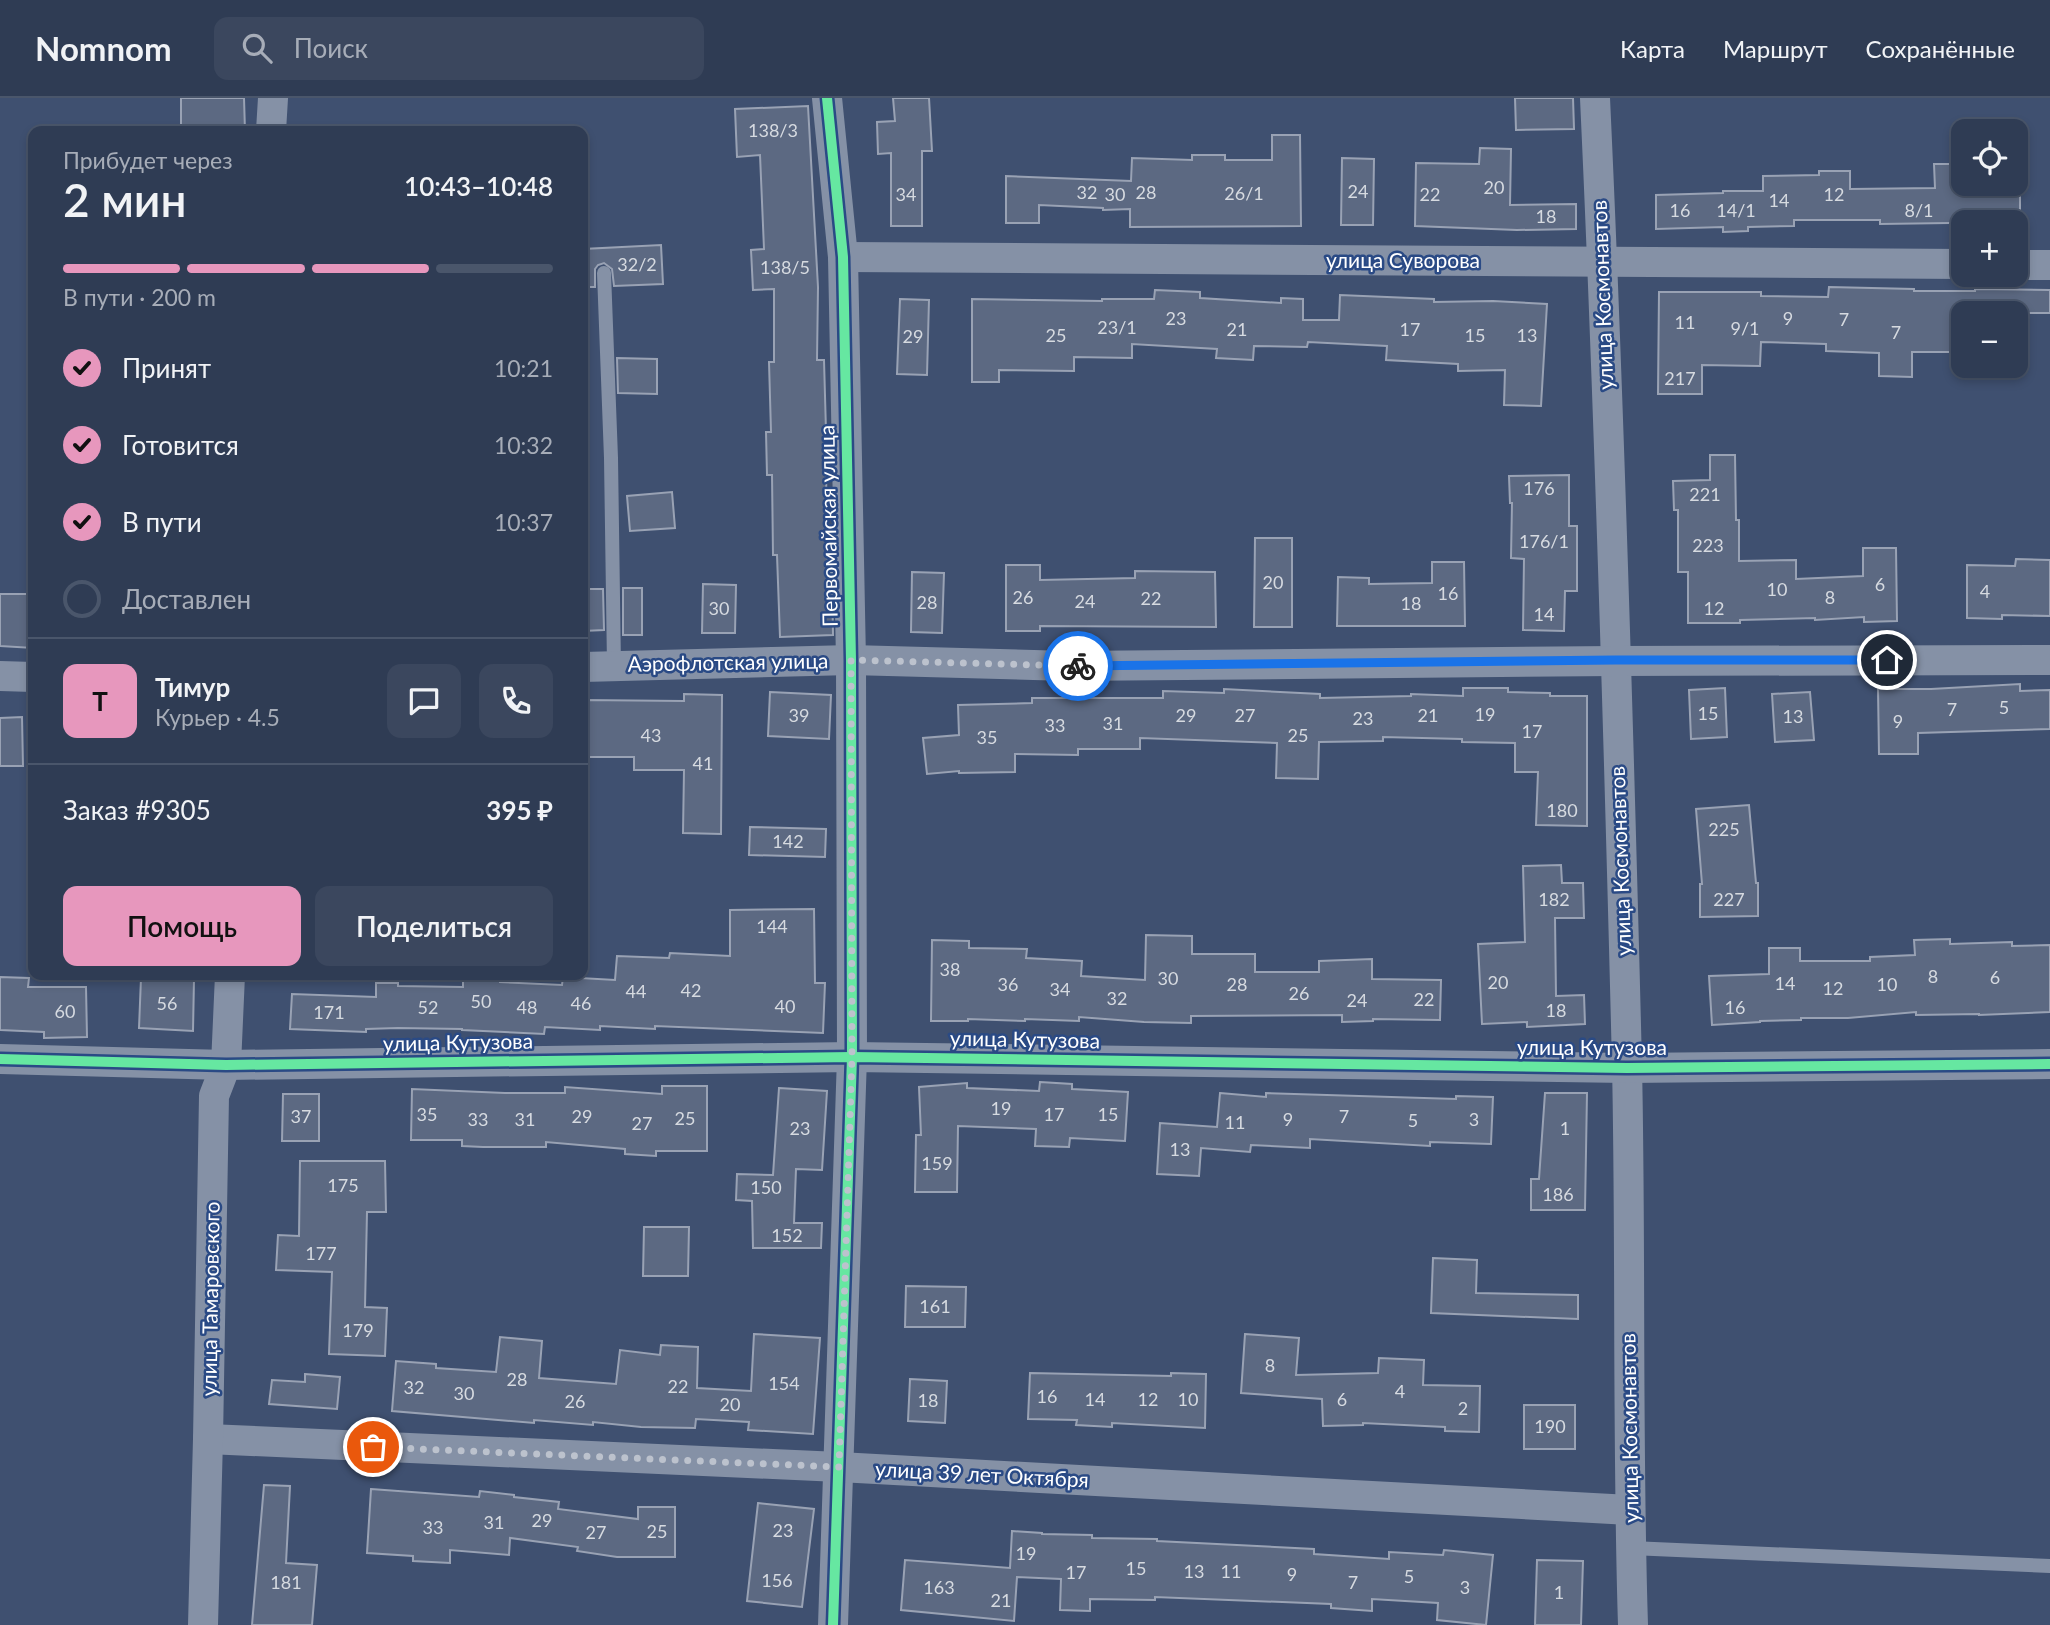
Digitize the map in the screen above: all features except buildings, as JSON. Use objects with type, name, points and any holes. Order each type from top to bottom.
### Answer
[{"type":"street","points":[[271,126],[273,98]]},
{"type":"street","name":"Первомайская улица","points":[[828,98],[843,257],[851,660],[852,1057],[833,1625]]},
{"type":"street","name":"улица Космонавтов","points":[[1595,98],[1603,262],[1627,1068],[1633,1625]]},
{"type":"street","name":"улица Суворова","points":[[843,257],[1951,264]]},
{"type":"street","points":[[2028,265],[2050,265]]},
{"type":"street","name":"Аэрофлотская улица","points":[[588,667],[851,660],[1068,666],[1615,660],[2050,660]]},
{"type":"street","points":[[0,676],[28,677]]},
{"type":"street","name":"улица Тамаровского","points":[[203,1625],[214,1096],[226,1065],[230,980]]},
{"type":"street","name":"улица Кутузова","points":[[0,1059],[226,1065],[852,1057],[1627,1068],[2050,1064]]},
{"type":"street","name":"улица 39 лет Октября","points":[[208,1440],[839,1467],[1630,1510]]},
{"type":"lane","points":[[604,273],[611,458],[614,666]]},
{"type":"lane","points":[[1631,1548],[2050,1566]]},
{"type":"cycle path","points":[[827,98],[843,257],[851,660],[852,1057],[833,1625]]},
{"type":"cycle path","points":[[0,1059],[226,1065],[852,1057],[1627,1068],[2050,1064]]},
{"type":"way so far","points":[[373,1447],[839,1467],[852,1057],[851,660],[1078,666]]},
{"type":"route","points":[[1078,666],[1887,660]]}]
